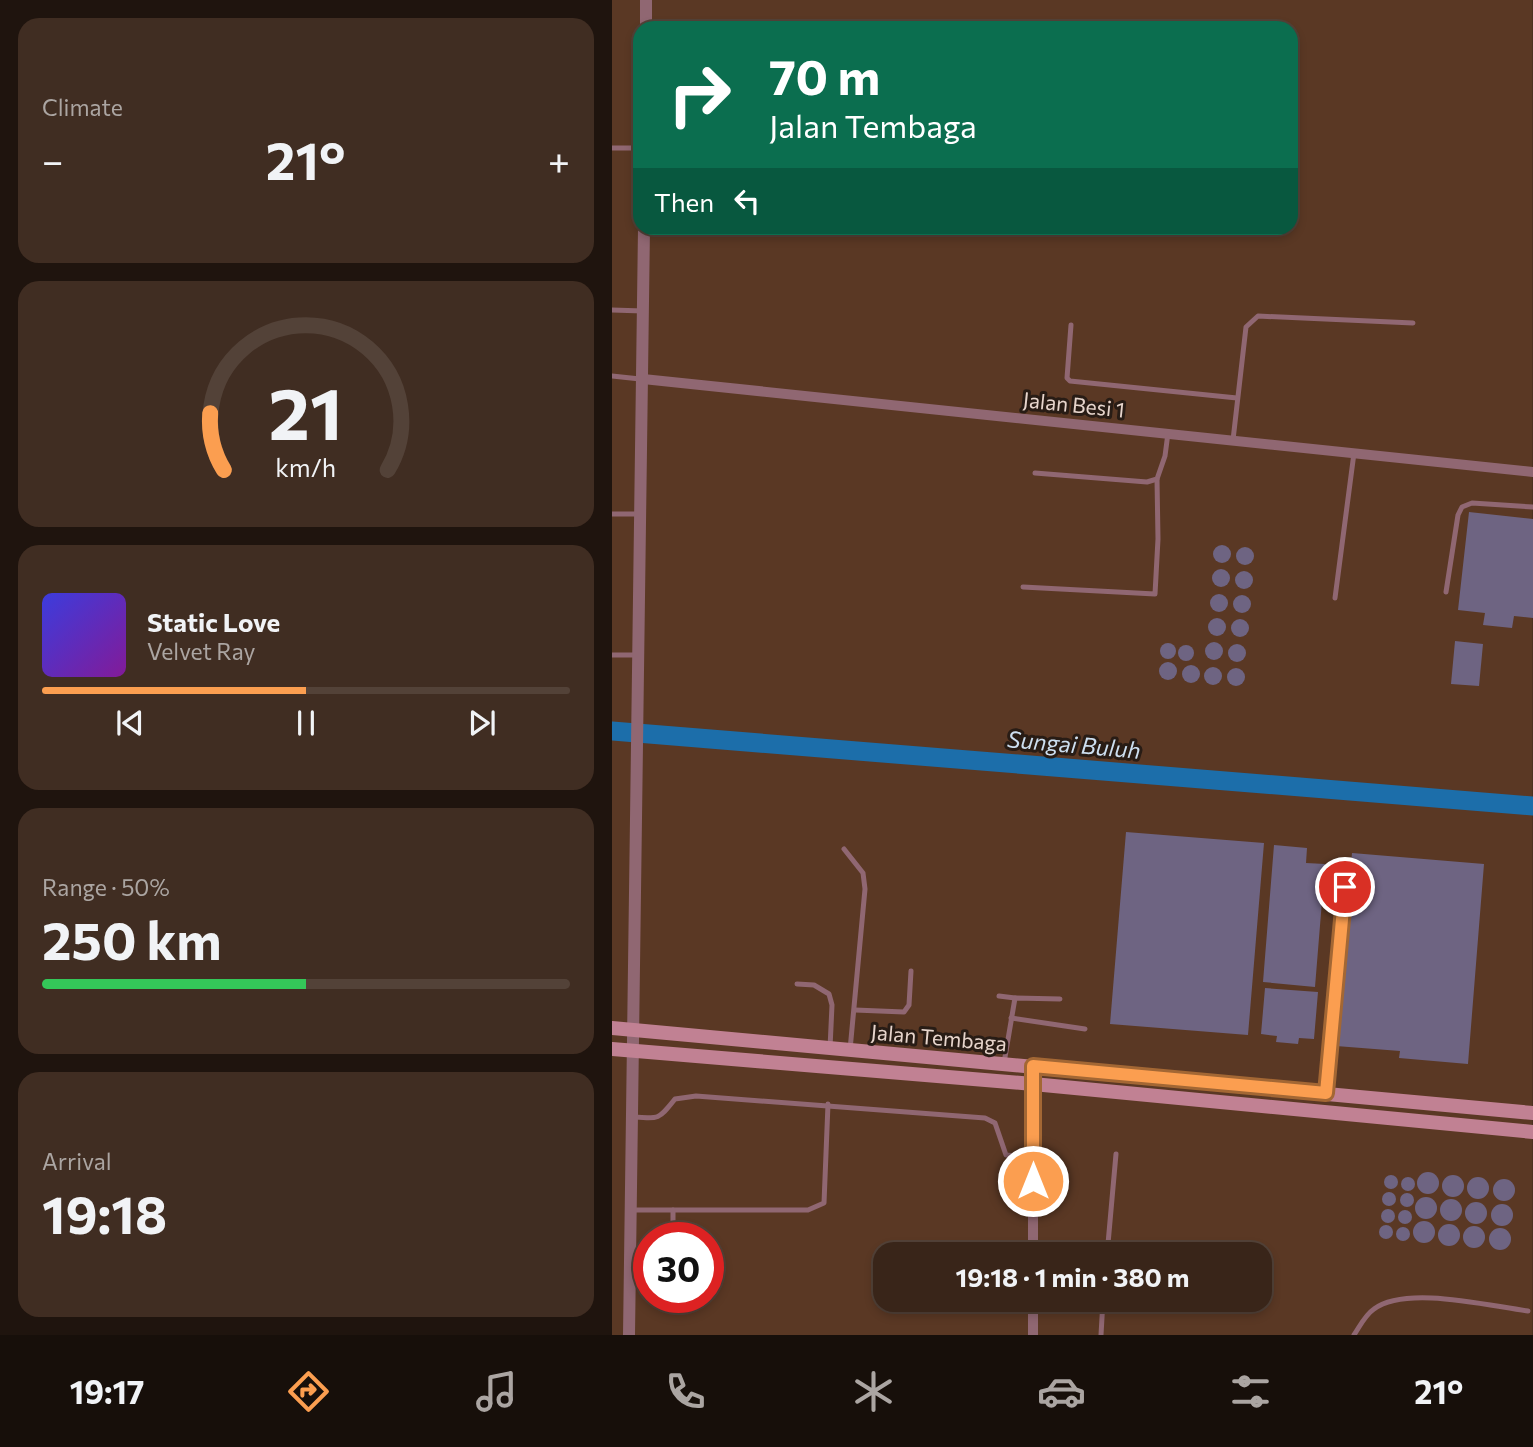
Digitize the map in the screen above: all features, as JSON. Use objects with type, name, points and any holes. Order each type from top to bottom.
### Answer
[{"type":"main road","name":"Jalan Tembaga","points":[[612,1028],[1532,1112]]},
{"type":"main road","name":"Jalan Tembaga","points":[[612,1049],[1033,1084],[1532,1132]]},
{"type":"street","points":[[646,0],[646,21]]},
{"type":"street","points":[[629,1335],[633,1210],[644,235]]},
{"type":"street","name":"Jalan Besi 1","points":[[643,379],[1532,472]]},
{"type":"street","points":[[1033,1066],[1033,1242]]},
{"type":"street","points":[[1033,1312],[1033,1335]]},
{"type":"lane","points":[[612,148],[633,148]]},
{"type":"lane","points":[[612,310],[643,311]]},
{"type":"lane","points":[[1233,439],[1246,327],[1258,316],[1413,323]]},
{"type":"lane","points":[[1071,325],[1067,378],[1070,381],[1237,398]]},
{"type":"lane","name":"Jalan Besi 1","points":[[612,376],[643,379]]},
{"type":"lane","points":[[1023,587],[1155,594],[1157,480],[1165,456],[1168,433]]},
{"type":"lane","points":[[1335,598],[1354,453]]},
{"type":"lane","points":[[1035,473],[1147,482],[1157,480]]},
{"type":"lane","points":[[1446,592],[1458,515],[1462,507],[1472,503],[1532,507]]},
{"type":"lane","points":[[612,514],[641,514]]},
{"type":"lane","points":[[612,655],[639,655]]},
{"type":"lane","points":[[844,849],[863,873],[865,890],[850,1050]]},
{"type":"lane","points":[[1326,1093],[1345,887]]},
{"type":"lane","points":[[855,1010],[904,1012],[909,1005],[911,971]]},
{"type":"lane","points":[[796,984],[814,985],[829,994],[832,1005],[830,1048]]},
{"type":"lane","points":[[999,996],[1060,999]]},
{"type":"lane","points":[[1004,1063],[1015,998]]},
{"type":"lane","points":[[1011,1018],[1085,1029]]},
{"type":"lane","points":[[634,1117],[657,1119],[664,1115],[675,1099],[682,1097],[828,1104],[985,1118],[995,1123],[1006,1155],[1033,1157]]},
{"type":"lane","points":[[633,1210],[808,1210],[820,1207],[824,1203],[828,1104]]},
{"type":"lane","points":[[1108,1242],[1115,1154]]},
{"type":"lane","points":[[673,1210],[673,1222]]},
{"type":"lane","points":[[1354,1335],[1374,1309],[1393,1300],[1420,1298],[1528,1311]]},
{"type":"lane","points":[[1101,1335],[1102,1312]]},
{"type":"shaded area","points":[[612,0],[1532,0],[1532,1335],[612,1335]]},
{"type":"building","points":[[1469,512],[1533,519],[1533,618],[1514,616],[1512,628],[1483,625],[1485,613],[1458,610]]},
{"type":"building","points":[[1218,545],[1226,545],[1231,554],[1229,561],[1218,563],[1213,558],[1213,550]]},
{"type":"building","points":[[1241,547],[1249,547],[1254,556],[1252,563],[1241,565],[1236,560],[1236,552]]},
{"type":"building","points":[[1217,569],[1225,569],[1230,578],[1228,585],[1217,587],[1212,582],[1212,574]]},
{"type":"building","points":[[1240,571],[1248,571],[1253,580],[1251,587],[1240,589],[1235,584],[1235,576]]},
{"type":"building","points":[[1215,594],[1223,594],[1228,603],[1226,610],[1215,612],[1210,607],[1210,599]]},
{"type":"building","points":[[1238,595],[1246,595],[1251,604],[1249,611],[1238,613],[1233,608],[1233,600]]},
{"type":"building","points":[[1213,618],[1221,618],[1226,627],[1224,634],[1213,636],[1208,631],[1208,623]]},
{"type":"building","points":[[1236,619],[1244,619],[1249,628],[1247,635],[1236,637],[1231,632],[1231,624]]},
{"type":"building","points":[[1455,641],[1483,644],[1479,686],[1451,684]]},
{"type":"building","points":[[1210,642],[1218,642],[1223,651],[1221,658],[1210,660],[1205,655],[1205,647]]},
{"type":"building","points":[[1168,643],[1176,651],[1168,659],[1160,651]]},
{"type":"building","points":[[1233,644],[1241,644],[1246,653],[1244,660],[1233,662],[1228,657],[1228,649]]},
{"type":"building","points":[[1186,645],[1194,653],[1186,661],[1178,653]]},
{"type":"building","points":[[1164,662],[1172,662],[1177,671],[1175,678],[1164,680],[1159,675],[1159,667]]},
{"type":"building","points":[[1187,665],[1195,665],[1200,674],[1198,681],[1187,683],[1182,678],[1182,670]]},
{"type":"building","points":[[1209,667],[1217,667],[1222,676],[1220,683],[1209,685],[1204,680],[1204,672]]},
{"type":"building","points":[[1232,668],[1240,668],[1245,677],[1243,684],[1232,686],[1227,681],[1227,673]]},
{"type":"building","points":[[1126,832],[1264,843],[1248,1035],[1110,1024]]},
{"type":"building","points":[[1274,845],[1307,848],[1306,863],[1325,864],[1315,987],[1263,982]]},
{"type":"building","points":[[1352,853],[1484,864],[1468,1064],[1399,1058],[1400,1051],[1336,1046]]},
{"type":"building","points":[[1265,988],[1318,992],[1314,1039],[1299,1038],[1298,1044],[1276,1042],[1277,1036],[1261,1034]]},
{"type":"building","points":[[1428,1172],[1436,1175],[1439,1183],[1436,1191],[1428,1194],[1420,1191],[1417,1183],[1420,1175]]},
{"type":"building","points":[[1391,1175],[1396,1177],[1396,1187],[1391,1189],[1386,1187],[1384,1182],[1386,1177]]},
{"type":"building","points":[[1453,1175],[1461,1178],[1464,1186],[1461,1194],[1453,1197],[1445,1194],[1442,1186],[1445,1178]]},
{"type":"building","points":[[1408,1177],[1413,1179],[1413,1189],[1408,1191],[1403,1189],[1401,1184],[1403,1179]]},
{"type":"building","points":[[1478,1177],[1486,1180],[1489,1188],[1486,1196],[1478,1199],[1470,1196],[1467,1188],[1470,1180]]},
{"type":"building","points":[[1504,1179],[1512,1182],[1515,1190],[1512,1198],[1504,1201],[1496,1198],[1493,1190],[1496,1182]]},
{"type":"building","points":[[1389,1192],[1394,1194],[1394,1204],[1389,1206],[1384,1204],[1382,1199],[1384,1194]]},
{"type":"building","points":[[1407,1193],[1412,1195],[1412,1205],[1407,1207],[1402,1205],[1400,1200],[1402,1195]]},
{"type":"building","points":[[1426,1197],[1434,1200],[1437,1208],[1434,1216],[1426,1219],[1418,1216],[1415,1208],[1418,1200]]},
{"type":"building","points":[[1451,1199],[1459,1202],[1462,1210],[1459,1218],[1451,1221],[1443,1218],[1440,1210],[1443,1202]]},
{"type":"building","points":[[1476,1202],[1484,1205],[1487,1213],[1484,1221],[1476,1224],[1468,1221],[1465,1213],[1468,1205]]},
{"type":"building","points":[[1502,1204],[1510,1207],[1513,1215],[1510,1223],[1502,1226],[1494,1223],[1491,1215],[1494,1207]]},
{"type":"building","points":[[1388,1209],[1393,1211],[1393,1221],[1388,1223],[1383,1221],[1381,1216],[1383,1211]]},
{"type":"building","points":[[1405,1210],[1410,1212],[1410,1222],[1405,1224],[1400,1222],[1398,1217],[1400,1212]]},
{"type":"building","points":[[1424,1221],[1432,1224],[1435,1232],[1432,1240],[1424,1243],[1416,1240],[1413,1232],[1416,1224]]},
{"type":"building","points":[[1449,1224],[1457,1227],[1460,1235],[1457,1243],[1449,1246],[1441,1243],[1438,1235],[1441,1227]]},
{"type":"building","points":[[1386,1225],[1391,1227],[1391,1237],[1386,1239],[1381,1237],[1379,1232],[1381,1227]]},
{"type":"building","points":[[1474,1226],[1482,1229],[1485,1237],[1482,1245],[1474,1248],[1466,1245],[1463,1237],[1466,1229]]},
{"type":"building","points":[[1403,1227],[1408,1229],[1408,1239],[1403,1241],[1398,1239],[1396,1234],[1398,1229]]},
{"type":"building","points":[[1500,1228],[1508,1231],[1511,1239],[1508,1247],[1500,1250],[1492,1247],[1489,1239],[1492,1231]]},
{"type":"waterway","name":"Sungai Buluh","points":[[612,731],[1533,806]]},
{"type":"route","points":[[1033,1181],[1033,1066],[1326,1093],[1345,887]]}]
